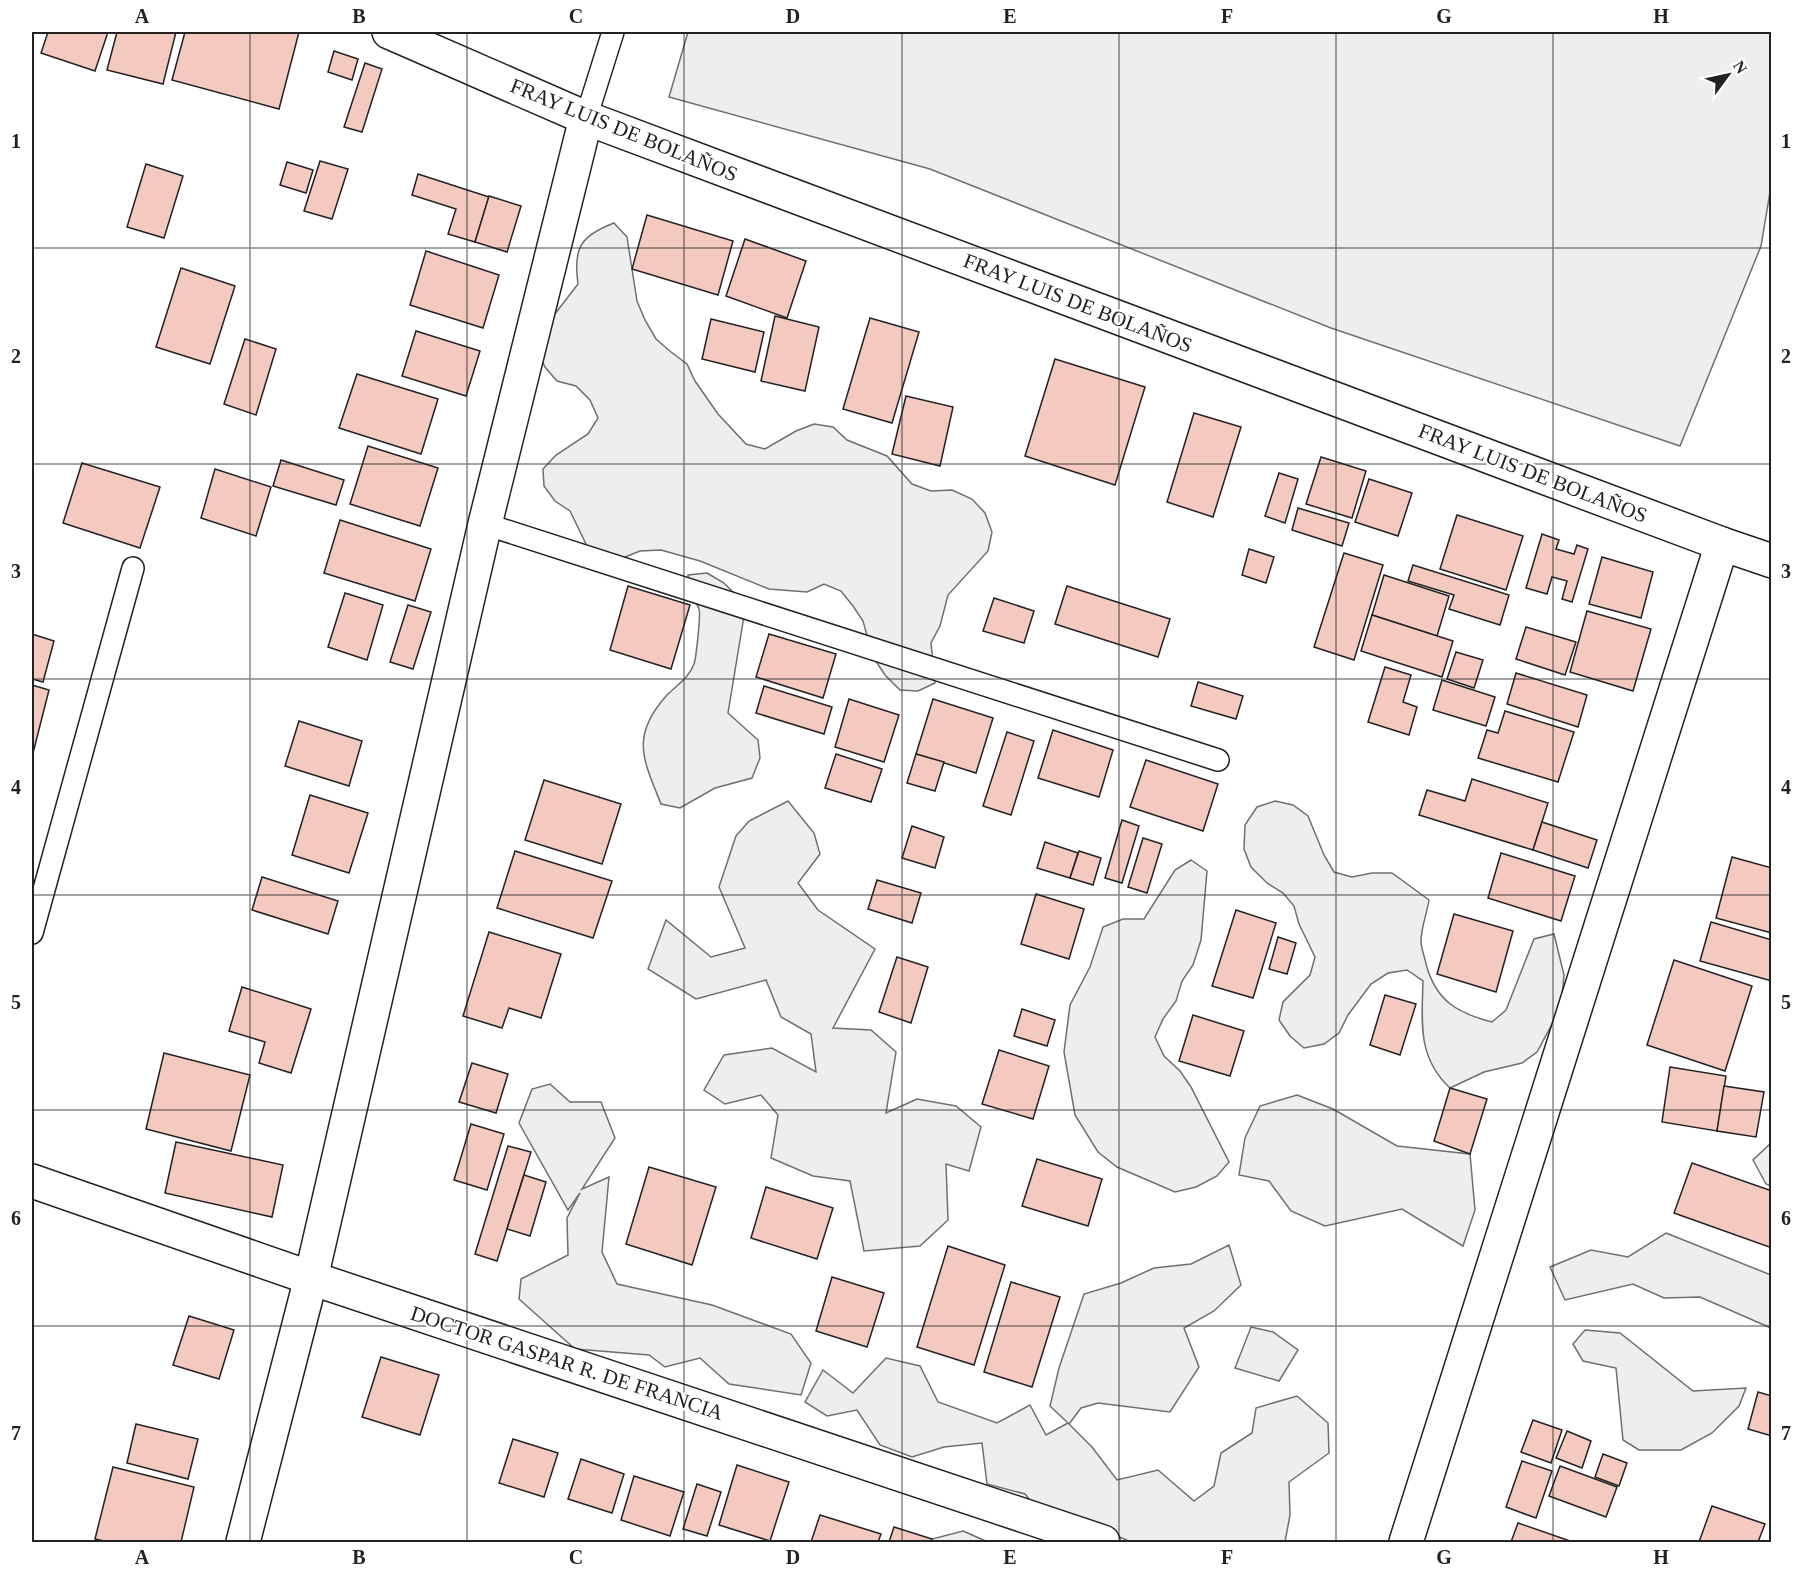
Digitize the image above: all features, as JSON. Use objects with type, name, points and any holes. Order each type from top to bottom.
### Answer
[{"type":"street","name":"FRAY LUIS DE BOLAÑOS","points":[[389,32],[586,118],[1772,561]]},
{"type":"street","points":[[243,1542],[311,1278],[485,524],[586,118]]},
{"type":"street","points":[[1406,1542],[1722,544]]},
{"type":"street","name":"DOCTOR GASPAR R. DE FRANCIA","points":[[32,1182],[311,1278],[1103,1542]]},
{"type":"lane","points":[[586,118],[613,32]]},
{"type":"lane","points":[[485,524],[1218,760]]},
{"type":"lane","points":[[32,933],[133,568]]},
{"type":"shaded area","points":[[688,32],[1771,32],[1771,186],[1761,246],[1680,446],[1331,328],[930,169],[669,97]]},
{"type":"shaded area","points":[[614,223],[627,237],[637,301],[656,339],[687,364],[695,381],[718,414],[746,444],[765,449],[796,431],[814,424],[833,427],[847,440],[887,456],[912,484],[931,491],[952,490],[972,499],[985,513],[992,532],[988,551],[948,595],[940,626],[931,643],[935,683],[918,691],[900,690],[885,675],[873,657],[863,621],[841,591],[824,584],[807,592],[769,589],[700,561],[661,550],[640,551],[620,559],[601,559],[587,546],[570,511],[555,501],[544,486],[543,469],[556,455],[588,434],[598,418],[590,400],[576,386],[557,381],[545,367],[537,350],[541,332],[578,284],[577,261],[581,245],[593,233]]},
{"type":"shaded area","points":[[707,573],[724,583],[739,598],[744,616],[728,713],[758,740],[760,758],[752,778],[715,788],[680,808],[661,804],[645,761],[644,736],[655,710],[686,677],[694,664],[699,612],[691,595],[688,575]]},
{"type":"shaded area","points":[[788,801],[814,833],[820,854],[798,883],[818,910],[875,949],[833,1028],[871,1030],[896,1052],[886,1113],[917,1099],[956,1106],[981,1127],[969,1171],[946,1164],[948,1220],[920,1246],[864,1251],[850,1181],[813,1176],[771,1158],[778,1115],[761,1095],[725,1104],[704,1090],[724,1055],[772,1048],[816,1072],[811,1034],[781,1017],[766,980],[696,999],[648,969],[666,920],[711,957],[745,948],[719,887],[736,836],[749,821]]},
{"type":"shaded area","points":[[1275,801],[1293,805],[1308,816],[1324,855],[1334,872],[1352,877],[1372,873],[1392,873],[1429,900],[1421,941],[1430,977],[1442,996],[1468,1014],[1492,1022],[1506,1010],[1534,939],[1554,934],[1564,975],[1562,996],[1557,1015],[1537,1052],[1522,1063],[1484,1072],[1450,1088],[1439,1076],[1427,1051],[1422,1025],[1423,981],[1407,970],[1388,973],[1371,984],[1348,1015],[1339,1033],[1324,1044],[1304,1048],[1290,1036],[1279,1020],[1283,1002],[1310,975],[1315,957],[1299,924],[1294,906],[1283,893],[1267,883],[1251,867],[1244,849],[1245,825],[1257,807]]},
{"type":"shaded area","points":[[1191,860],[1207,871],[1201,940],[1193,965],[1182,981],[1176,1001],[1163,1019],[1155,1037],[1164,1056],[1180,1071],[1191,1087],[1229,1162],[1217,1176],[1196,1187],[1175,1192],[1117,1167],[1098,1152],[1075,1115],[1064,1052],[1070,1005],[1090,967],[1103,927],[1123,919],[1144,919],[1175,870]]},
{"type":"shaded area","points":[[550,1084],[570,1102],[601,1102],[615,1138],[582,1189],[609,1177],[602,1252],[617,1284],[712,1305],[791,1334],[811,1363],[801,1395],[729,1384],[700,1358],[665,1367],[649,1355],[575,1349],[519,1299],[521,1279],[568,1255],[567,1218],[580,1193],[568,1210],[519,1123],[532,1089]]},
{"type":"shaded area","points":[[1297,1095],[1333,1109],[1397,1146],[1470,1154],[1475,1210],[1463,1246],[1402,1209],[1325,1226],[1291,1211],[1269,1181],[1239,1175],[1245,1138],[1260,1106]]},
{"type":"shaded area","points":[[1771,1143],[1771,1186],[1766,1184],[1753,1160]]},
{"type":"shaded area","points":[[1666,1233],[1771,1275],[1771,1328],[1700,1297],[1664,1298],[1633,1284],[1565,1300],[1550,1267],[1591,1250],[1628,1257]]},
{"type":"shaded area","points":[[1229,1245],[1241,1285],[1214,1311],[1184,1328],[1199,1367],[1170,1412],[1098,1403],[1081,1408],[1069,1424],[1092,1447],[1117,1480],[1158,1470],[1194,1501],[1214,1486],[1221,1453],[1252,1433],[1256,1408],[1297,1396],[1328,1423],[1329,1453],[1289,1482],[1290,1515],[1285,1542],[1131,1542],[1094,1526],[1042,1516],[1025,1494],[987,1484],[982,1443],[944,1447],[912,1457],[880,1445],[857,1410],[827,1416],[805,1402],[823,1370],[853,1393],[886,1358],[920,1366],[938,1402],[997,1423],[1030,1405],[1046,1435],[1068,1423],[1050,1406],[1059,1368],[1084,1294],[1121,1283],[1154,1268],[1191,1264]]},
{"type":"shaded area","points":[[1251,1327],[1273,1332],[1298,1350],[1279,1381],[1235,1368]]},
{"type":"shaded area","points":[[1585,1330],[1620,1333],[1693,1391],[1746,1388],[1739,1406],[1712,1433],[1681,1450],[1639,1450],[1623,1440],[1616,1368],[1583,1361],[1573,1344]]},
{"type":"shaded area","points":[[963,1531],[988,1542],[931,1542],[932,1539]]},
{"type":"building","points":[[48,32],[108,32],[95,71],[41,53]]},
{"type":"building","points":[[117,32],[176,32],[163,84],[107,70]]},
{"type":"building","points":[[185,32],[299,32],[279,109],[172,80]]},
{"type":"building","points":[[334,51],[358,59],[352,80],[328,72]]},
{"type":"building","points":[[365,63],[382,69],[362,132],[344,127]]},
{"type":"building","points":[[320,161],[348,169],[332,219],[304,211]]},
{"type":"building","points":[[287,162],[313,170],[306,193],[280,185]]},
{"type":"building","points":[[146,164],[183,176],[164,238],[127,227]]},
{"type":"building","points":[[418,174],[489,197],[475,242],[448,234],[456,209],[412,195]]},
{"type":"building","points":[[489,196],[521,206],[507,252],[475,242]]},
{"type":"building","points":[[647,215],[733,241],[718,295],[632,269]]},
{"type":"building","points":[[745,239],[806,261],[787,318],[726,296]]},
{"type":"building","points":[[426,251],[499,275],[483,328],[410,305]]},
{"type":"building","points":[[181,268],[235,286],[210,364],[156,347]]},
{"type":"building","points":[[775,316],[819,327],[805,391],[761,381]]},
{"type":"building","points":[[870,318],[919,332],[892,423],[843,409]]},
{"type":"building","points":[[711,319],[764,332],[755,372],[702,359]]},
{"type":"building","points":[[416,331],[480,351],[466,396],[402,376]]},
{"type":"building","points":[[245,339],[276,349],[256,415],[224,404]]},
{"type":"building","points":[[1055,359],[1145,387],[1115,485],[1025,456]]},
{"type":"building","points":[[357,374],[438,399],[421,454],[339,428]]},
{"type":"building","points":[[906,396],[953,407],[940,466],[892,454]]},
{"type":"building","points":[[1194,413],[1241,427],[1213,517],[1167,502]]},
{"type":"building","points":[[368,446],[438,468],[420,526],[350,504]]},
{"type":"building","points":[[1321,457],[1366,471],[1352,518],[1306,504]]},
{"type":"building","points":[[281,460],[344,480],[336,505],[273,486]]},
{"type":"building","points":[[82,463],[160,487],[140,548],[63,523]]},
{"type":"building","points":[[215,469],[271,487],[256,536],[201,518]]},
{"type":"building","points":[[1279,473],[1298,479],[1285,523],[1265,516]]},
{"type":"building","points":[[1369,479],[1412,493],[1398,536],[1355,522]]},
{"type":"building","points":[[1298,508],[1349,523],[1342,546],[1292,530]]},
{"type":"building","points":[[1457,515],[1523,536],[1506,590],[1440,569]]},
{"type":"building","points":[[340,520],[431,549],[415,601],[324,573]]},
{"type":"building","points":[[1542,534],[1559,540],[1556,549],[1574,554],[1577,545],[1588,549],[1572,602],[1562,599],[1567,581],[1552,577],[1547,594],[1526,588]]},
{"type":"building","points":[[1249,549],[1274,557],[1266,583],[1242,575]]},
{"type":"building","points":[[1344,553],[1383,565],[1354,660],[1314,647]]},
{"type":"building","points":[[1602,557],[1653,572],[1641,618],[1589,604]]},
{"type":"building","points":[[1413,565],[1509,595],[1500,625],[1449,609],[1454,595],[1408,581]]},
{"type":"building","points":[[1384,575],[1449,596],[1437,636],[1372,615]]},
{"type":"building","points":[[628,586],[690,605],[671,669],[610,650]]},
{"type":"building","points":[[1067,586],[1170,619],[1158,657],[1055,624]]},
{"type":"building","points":[[345,593],[383,605],[367,660],[328,647]]},
{"type":"building","points":[[994,598],[1034,611],[1024,643],[983,631]]},
{"type":"building","points":[[408,605],[431,612],[413,669],[390,662]]},
{"type":"building","points":[[1587,611],[1651,629],[1633,691],[1570,672]]},
{"type":"building","points":[[1372,615],[1453,641],[1442,677],[1361,651]]},
{"type":"building","points":[[1526,627],[1576,642],[1565,675],[1516,659]]},
{"type":"building","points":[[32,634],[54,641],[43,682],[32,679]]},
{"type":"building","points":[[769,634],[836,654],[823,698],[756,677]]},
{"type":"building","points":[[1456,652],[1483,660],[1474,688],[1447,679]]},
{"type":"building","points":[[1385,667],[1411,675],[1403,702],[1417,707],[1409,735],[1368,722]]},
{"type":"building","points":[[1516,673],[1587,695],[1578,727],[1507,704]]},
{"type":"building","points":[[1442,680],[1495,697],[1486,726],[1433,710]]},
{"type":"building","points":[[1198,682],[1243,696],[1236,719],[1191,706]]},
{"type":"building","points":[[32,685],[49,690],[32,757]]},
{"type":"building","points":[[764,686],[832,707],[824,734],[756,713]]},
{"type":"building","points":[[849,699],[899,715],[884,762],[835,747]]},
{"type":"building","points":[[933,699],[993,718],[976,773],[916,754]]},
{"type":"building","points":[[1505,711],[1574,732],[1558,782],[1478,758],[1487,730],[1498,733]]},
{"type":"building","points":[[299,721],[362,741],[349,786],[285,766]]},
{"type":"building","points":[[1053,730],[1113,750],[1099,797],[1038,778]]},
{"type":"building","points":[[1007,732],[1034,741],[1011,815],[983,806]]},
{"type":"building","points":[[836,754],[882,769],[871,802],[825,788]]},
{"type":"building","points":[[916,754],[944,762],[935,791],[907,783]]},
{"type":"building","points":[[1146,760],[1218,784],[1203,831],[1130,807]]},
{"type":"building","points":[[1472,779],[1548,803],[1533,850],[1419,815],[1427,790],[1465,801]]},
{"type":"building","points":[[544,780],[621,804],[602,864],[525,840]]},
{"type":"building","points":[[310,795],[368,813],[349,873],[292,855]]},
{"type":"building","points":[[1122,820],[1139,826],[1122,883],[1105,878]]},
{"type":"building","points":[[1542,822],[1597,840],[1588,868],[1533,850]]},
{"type":"building","points":[[912,826],[944,837],[935,868],[902,858]]},
{"type":"building","points":[[1143,838],[1162,844],[1147,893],[1128,887]]},
{"type":"building","points":[[1045,842],[1078,853],[1070,878],[1037,868]]},
{"type":"building","points":[[515,851],[612,881],[593,938],[497,908]]},
{"type":"building","points":[[1079,851],[1101,858],[1093,885],[1070,878]]},
{"type":"building","points":[[1501,853],[1575,876],[1561,921],[1488,898]]},
{"type":"building","points":[[1732,857],[1772,868],[1772,933],[1716,918]]},
{"type":"building","points":[[262,877],[338,901],[328,934],[252,910]]},
{"type":"building","points":[[877,880],[921,893],[912,923],[868,909]]},
{"type":"building","points":[[1036,894],[1084,909],[1069,959],[1021,944]]},
{"type":"building","points":[[1236,910],[1276,923],[1253,998],[1212,986]]},
{"type":"building","points":[[1454,914],[1513,931],[1496,992],[1437,974]]},
{"type":"building","points":[[1711,922],[1772,940],[1772,981],[1700,961]]},
{"type":"building","points":[[489,932],[561,954],[541,1018],[509,1008],[502,1028],[463,1016]]},
{"type":"building","points":[[1278,937],[1296,943],[1287,974],[1269,969]]},
{"type":"building","points":[[897,957],[928,967],[911,1023],[879,1012]]},
{"type":"building","points":[[1674,960],[1752,986],[1725,1071],[1647,1045]]},
{"type":"building","points":[[242,987],[311,1009],[291,1073],[259,1063],[265,1042],[229,1031]]},
{"type":"building","points":[[1385,995],[1416,1004],[1400,1055],[1370,1045]]},
{"type":"building","points":[[1022,1009],[1055,1020],[1047,1046],[1014,1036]]},
{"type":"building","points":[[1193,1015],[1244,1031],[1230,1076],[1179,1061]]},
{"type":"building","points":[[999,1050],[1049,1066],[1033,1119],[982,1104]]},
{"type":"building","points":[[164,1053],[250,1075],[231,1151],[146,1129]]},
{"type":"building","points":[[472,1063],[508,1074],[496,1113],[459,1102]]},
{"type":"building","points":[[1670,1067],[1726,1076],[1717,1131],[1662,1122]]},
{"type":"building","points":[[1724,1086],[1764,1092],[1756,1137],[1717,1131]]},
{"type":"building","points":[[1450,1088],[1487,1099],[1470,1154],[1434,1141]]},
{"type":"building","points":[[471,1124],[504,1134],[487,1190],[454,1180]]},
{"type":"building","points":[[176,1142],[283,1165],[272,1217],[165,1193]]},
{"type":"building","points":[[508,1146],[531,1152],[497,1261],[475,1254]]},
{"type":"building","points":[[1037,1159],[1102,1179],[1088,1226],[1022,1206]]},
{"type":"building","points":[[1692,1163],[1772,1191],[1772,1248],[1674,1213]]},
{"type":"building","points":[[649,1167],[716,1187],[692,1265],[626,1244]]},
{"type":"building","points":[[524,1175],[546,1182],[530,1236],[507,1229]]},
{"type":"building","points":[[766,1187],[833,1208],[817,1259],[751,1238]]},
{"type":"building","points":[[948,1246],[1005,1265],[974,1365],[917,1347]]},
{"type":"building","points":[[832,1277],[884,1293],[867,1347],[816,1331]]},
{"type":"building","points":[[1011,1282],[1060,1297],[1032,1387],[984,1372]]},
{"type":"building","points":[[189,1316],[234,1330],[219,1379],[173,1365]]},
{"type":"building","points":[[381,1357],[439,1375],[420,1435],[362,1417]]},
{"type":"building","points":[[1758,1392],[1772,1396],[1772,1436],[1748,1429]]},
{"type":"building","points":[[1533,1420],[1562,1430],[1551,1463],[1521,1452]]},
{"type":"building","points":[[136,1424],[198,1439],[188,1479],[127,1463]]},
{"type":"building","points":[[1567,1431],[1591,1441],[1582,1468],[1556,1458]]},
{"type":"building","points":[[513,1439],[558,1453],[544,1497],[499,1483]]},
{"type":"building","points":[[1603,1454],[1627,1463],[1619,1486],[1595,1477]]},
{"type":"building","points":[[581,1459],[624,1474],[612,1513],[568,1499]]},
{"type":"building","points":[[1522,1461],[1552,1471],[1536,1518],[1506,1507]]},
{"type":"building","points":[[737,1465],[789,1482],[770,1541],[719,1525]]},
{"type":"building","points":[[1560,1466],[1617,1487],[1606,1517],[1549,1496]]},
{"type":"building","points":[[113,1467],[194,1487],[181,1542],[109,1542],[95,1539]]},
{"type":"building","points":[[634,1476],[684,1492],[670,1536],[621,1520]]},
{"type":"building","points":[[697,1484],[721,1492],[707,1536],[683,1529]]},
{"type":"building","points":[[1712,1506],[1765,1524],[1758,1542],[1699,1542]]},
{"type":"building","points":[[820,1515],[881,1534],[878,1542],[811,1542]]},
{"type":"building","points":[[1518,1523],[1573,1542],[1511,1542]]},
{"type":"building","points":[[894,1527],[932,1539],[931,1542],[889,1542]]}]
